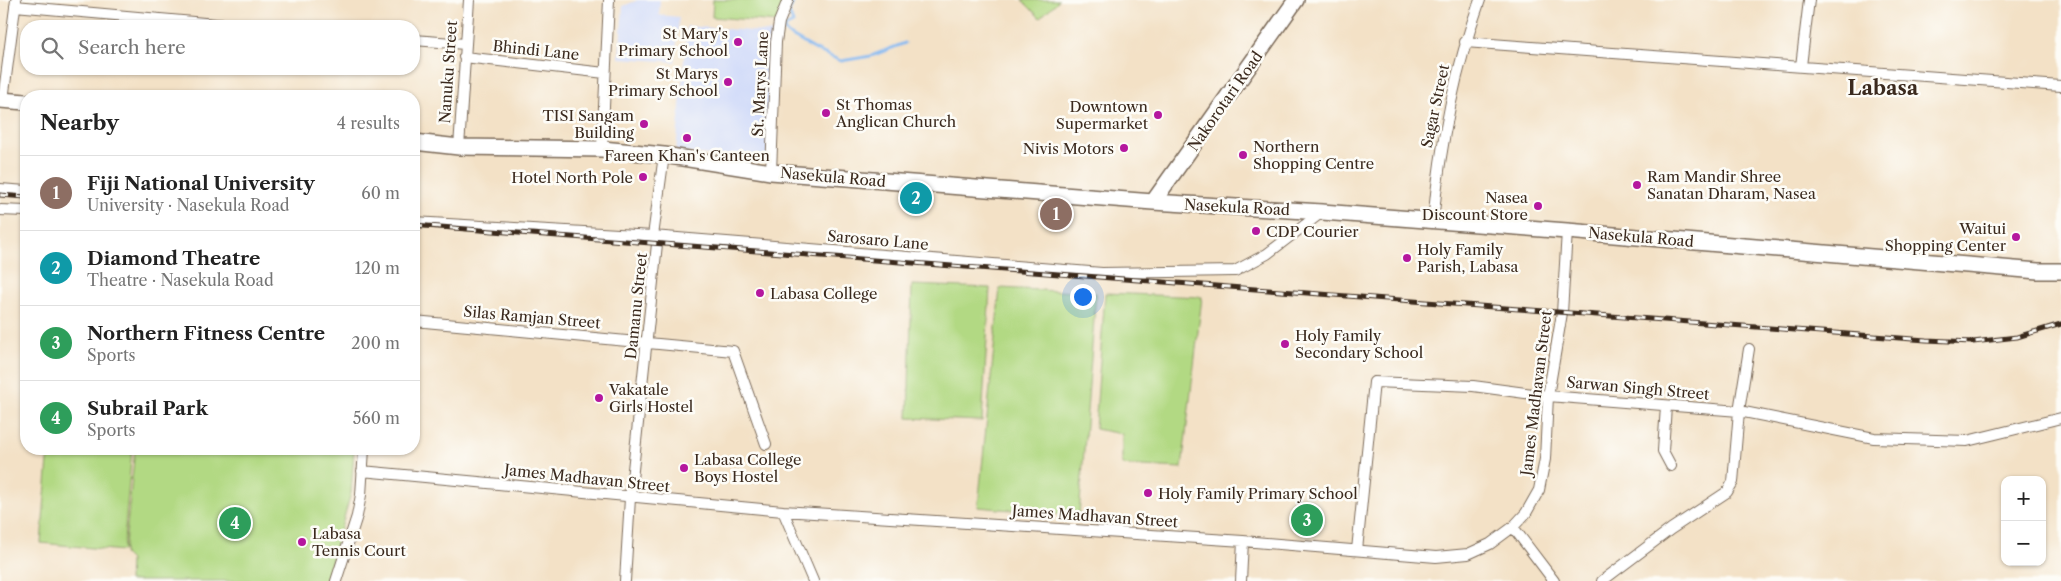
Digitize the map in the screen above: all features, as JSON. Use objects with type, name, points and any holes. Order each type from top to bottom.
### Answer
[{"type":"main road","name":"Nakorotari Road","points":[[1153,202],[1296,0]]},
{"type":"main road","points":[[2,100],[20,102]]},
{"type":"main road","name":"Nasekula Road","points":[[420,143],[459,147],[602,149],[664,155],[770,172],[1153,202],[1322,212],[1567,231],[2028,270],[2061,270]]},
{"type":"street","name":"Nanuku Street","points":[[459,147],[468,0]]},
{"type":"street","points":[[602,149],[609,0]]},
{"type":"street","name":"St. Marys Lane","points":[[770,172],[776,42],[779,22],[788,0]]},
{"type":"street","name":"Sagar Street","points":[[1433,222],[1438,166],[1465,42],[1480,0]]},
{"type":"street","points":[[1802,66],[1809,0]]},
{"type":"street","points":[[2,100],[16,3],[180,20]]},
{"type":"street","points":[[420,40],[465,44]]},
{"type":"street","points":[[1465,42],[2061,86]]},
{"type":"street","name":"Bhindi Lane","points":[[464,57],[605,73]]},
{"type":"street","name":"Damanu Street","points":[[625,581],[630,498],[657,244],[653,236],[664,155]]},
{"type":"street","points":[[0,189],[20,191]]},
{"type":"street","points":[[0,210],[20,211]]},
{"type":"street","name":"Sarosaro Lane","points":[[420,222],[653,236],[1102,273],[1235,271],[1267,254],[1322,212]]},
{"type":"street","name":"James Madhavan Street","points":[[362,471],[630,498],[783,511],[1243,541],[1436,557],[1468,554],[1490,544],[1513,527],[1526,513],[1539,490],[1544,473],[1548,396],[1562,313],[1567,231]]},
{"type":"street","name":"Silas Ramjan Street","points":[[420,322],[733,351],[766,444]]},
{"type":"street","points":[[1602,581],[1678,524],[1727,492],[1732,482],[1739,411],[1749,349]]},
{"type":"street","name":"Sarwan Singh Street","points":[[1357,550],[1374,382],[1473,386],[1548,396],[1739,411],[1874,438],[1967,441],[2061,418]]},
{"type":"street","points":[[1666,406],[1663,451],[1671,466]]},
{"type":"street","points":[[336,581],[357,516],[363,455]]},
{"type":"street","points":[[783,511],[813,581]]},
{"type":"street","points":[[1513,527],[1554,581]]},
{"type":"street","points":[[1241,581],[1243,541]]},
{"type":"shaded area","points":[[638,0],[660,0],[659,15],[679,17],[675,62],[619,58],[623,6]]},
{"type":"shaded area","name":"St Marys Primary School","points":[[687,26],[777,33],[767,160],[676,152]]},
{"type":"green space","points":[[713,0],[789,0],[779,22],[712,17]]},
{"type":"green space","points":[[1022,0],[1059,0],[1040,18]]},
{"type":"green space","points":[[912,285],[990,288],[982,421],[908,418]]},
{"type":"green space","points":[[1000,288],[1096,293],[1079,516],[978,507]]},
{"type":"green space","points":[[1105,293],[1202,297],[1182,468],[1122,465],[1122,434],[1095,429]]},
{"type":"green space","points":[[48,455],[131,455],[123,551],[41,543]]},
{"type":"green space","points":[[134,455],[354,455],[351,493],[326,581],[129,581],[130,560],[124,554]]},
{"type":"waterway","points":[[794,0],[789,12],[793,23],[783,28],[788,34],[816,50],[841,61],[871,56],[905,43]]},
{"type":"railway","points":[[0,195],[20,197]]},
{"type":"railway","points":[[420,225],[1926,340],[1973,342],[2017,337],[2061,324]]},
{"type":"place","name":"St Mary's Primary School","points":[[738,42]]},
{"type":"place","name":"St Marys Primary School","points":[[728,82]]},
{"type":"place","name":"St Thomas Anglican Church","points":[[826,113]]},
{"type":"place","name":"Downtown Supermarket","points":[[1158,115]]},
{"type":"place","name":"TISI Sangam Building","points":[[644,124]]},
{"type":"place","name":"Fareen Khan's Canteen","points":[[687,138]]},
{"type":"place","name":"Nivis Motors","points":[[1124,148]]},
{"type":"place","name":"Northern Shopping Centre","points":[[1243,155]]},
{"type":"place","name":"Hotel North Pole","points":[[643,177]]},
{"type":"place","name":"Ram Mandir Shree Sanatan Dharam, Nasea","points":[[1637,185]]},
{"type":"place","name":"Diamond Theatre","points":[[916,198]]},
{"type":"place","name":"Nasea Discount Store","points":[[1538,206]]},
{"type":"place","name":"Fiji National University","points":[[1056,214]]},
{"type":"place","name":"CDP Courier","points":[[1256,231]]},
{"type":"place","name":"Waitui Shopping Center","points":[[2016,237]]},
{"type":"place","name":"Holy Family Parish, Labasa","points":[[1407,258]]},
{"type":"place","name":"Labasa College","points":[[760,293]]},
{"type":"place","name":"Holy Family Secondary School","points":[[1285,344]]},
{"type":"place","name":"Vakatale Girls Hostel","points":[[599,398]]},
{"type":"place","name":"Labasa College Boys Hostel","points":[[684,468]]},
{"type":"place","name":"Holy Family Primary School","points":[[1148,493]]},
{"type":"place","name":"Northern Fitness Centre","points":[[1307,520]]},
{"type":"place","name":"Subrail Park","points":[[235,523]]},
{"type":"place","name":"Labasa Tennis Court","points":[[302,542]]},
{"type":"district","name":"Labasa","points":[[1883,88]]}]
